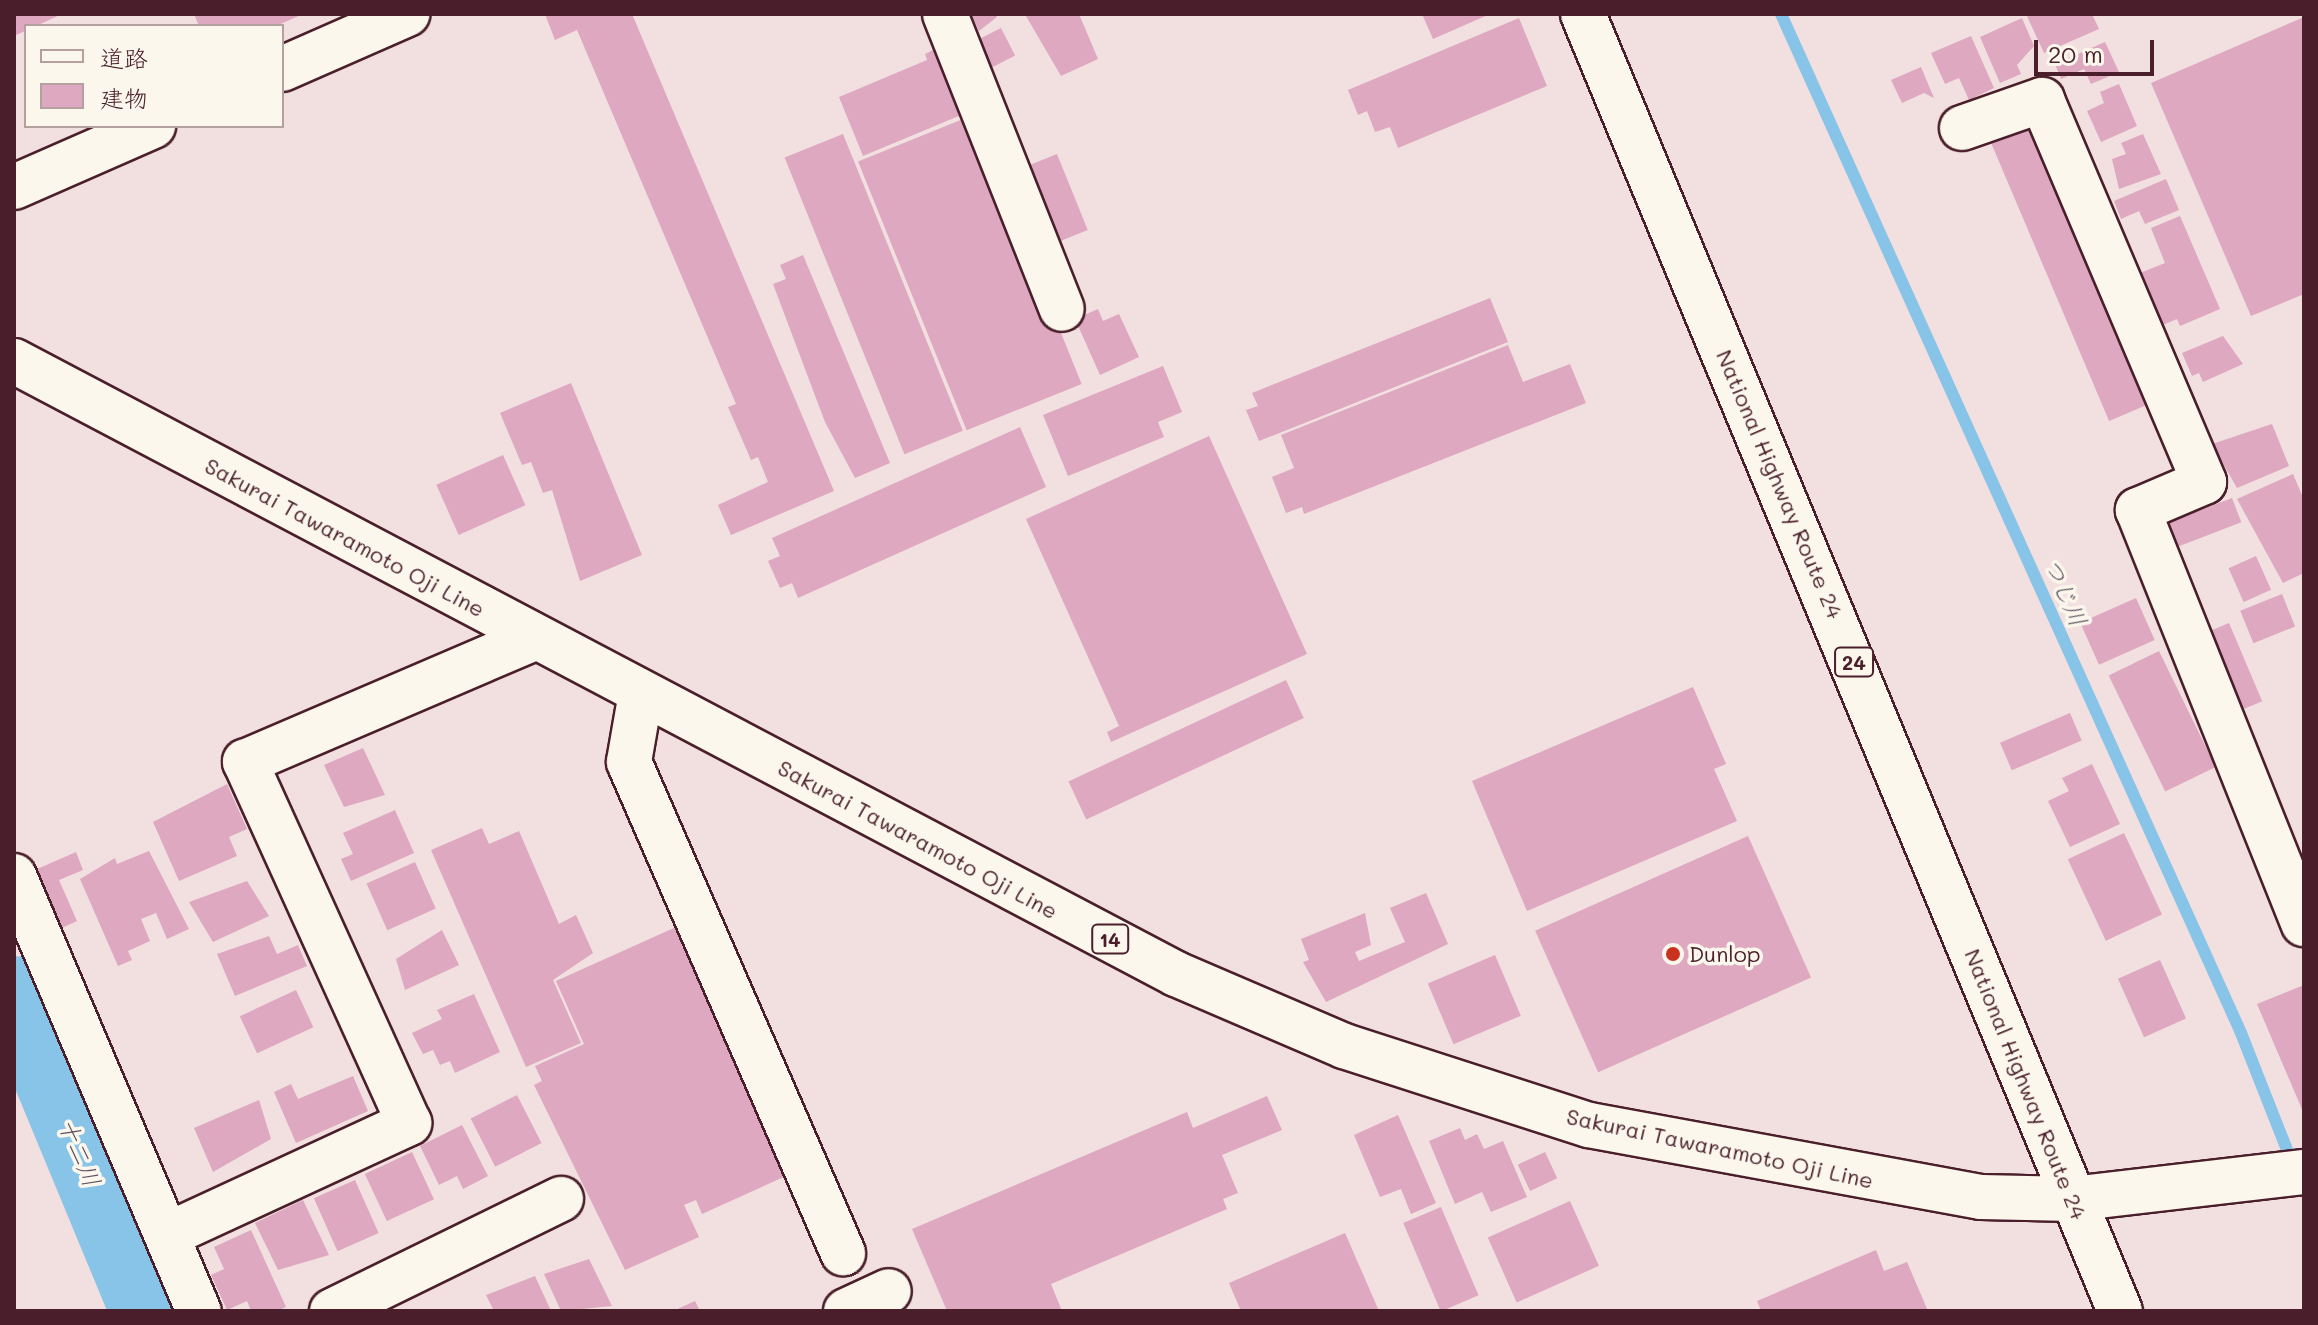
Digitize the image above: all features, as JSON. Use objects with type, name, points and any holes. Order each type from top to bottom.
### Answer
[{"type":"main road","points":[[284,68],[407,14]]},
{"type":"main road","points":[[945,14],[1062,309]]},
{"type":"main road","name":"National Highway Route 24","points":[[1583,14],[2120,1311]]},
{"type":"main road","points":[[1962,128],[2042,100],[2204,482],[2138,510],[2304,924]]},
{"type":"main road","points":[[14,187],[148,128]]},
{"type":"main road","name":"Sakurai Tawaramoto Oji Line","points":[[14,361],[1176,974],[1344,1046],[1589,1125],[1981,1197],[2073,1199],[2304,1172]]},
{"type":"main road","points":[[167,1235],[409,1123],[245,762],[535,638]]},
{"type":"main road","points":[[641,693],[629,762],[843,1253]]},
{"type":"main road","points":[[14,876],[199,1311]]},
{"type":"main road","points":[[332,1311],[561,1199]]},
{"type":"main road","points":[[846,1311],[889,1291]]},
{"type":"building","points":[[14,14],[62,14],[40,24],[24,24],[24,31],[14,36]]},
{"type":"building","points":[[194,14],[303,14],[280,24],[198,24]]},
{"type":"building","points":[[545,14],[632,14],[834,491],[731,535],[718,505],[768,482],[758,457],[751,460],[728,407],[736,404],[577,30],[555,40]]},
{"type":"building","points":[[971,14],[995,14],[997,17],[979,31]]},
{"type":"building","points":[[1079,14],[1098,59],[1061,76],[1026,16]]},
{"type":"building","points":[[1422,14],[1490,14],[1433,39]]},
{"type":"building","points":[[2026,14],[2092,14],[2099,29],[2044,53]]},
{"type":"building","points":[[2304,17],[2304,294],[2251,316],[2151,83]]},
{"type":"building","points":[[1519,18],[1547,86],[1398,148],[1390,127],[1375,132],[1367,111],[1358,115],[1348,90]]},
{"type":"building","points":[[2022,18],[2034,46],[2017,65],[2021,74],[2000,83],[1980,37]]},
{"type":"building","points":[[1001,28],[1015,56],[992,67],[978,40]]},
{"type":"building","points":[[1971,36],[1994,88],[1969,100],[1959,78],[1945,84],[1931,53]]},
{"type":"building","points":[[2105,42],[2119,72],[2091,84],[2084,69],[2061,79],[2055,64]]},
{"type":"building","points":[[939,47],[966,113],[863,156],[839,97],[927,60],[925,54]]},
{"type":"building","points":[[1921,67],[1934,98],[1924,93],[1902,103],[1891,80]]},
{"type":"building","points":[[2119,84],[2137,126],[2101,142],[2087,111],[2104,103],[2100,92]]},
{"type":"building","points":[[2038,110],[2161,399],[2109,421],[1986,132]]},
{"type":"building","points":[[973,115],[1082,384],[967,430],[858,161]]},
{"type":"building","points":[[843,134],[963,431],[904,454],[785,158]]},
{"type":"building","points":[[2143,134],[2161,174],[2119,189],[2112,159],[2126,154],[2121,143]]},
{"type":"building","points":[[1057,154],[1088,230],[1056,243],[1025,167]]},
{"type":"building","points":[[2166,179],[2179,210],[2145,224],[2139,211],[2121,219],[2114,201]]},
{"type":"building","points":[[2180,216],[2220,309],[2180,326],[2177,319],[2163,325],[2140,273],[2165,263],[2151,228]]},
{"type":"building","points":[[803,255],[890,463],[855,478],[825,422],[773,284],[786,279],[780,265]]},
{"type":"building","points":[[1490,298],[1508,342],[1259,441],[1246,410],[1258,406],[1252,393]]},
{"type":"building","points":[[1098,309],[1103,321],[1119,314],[1139,357],[1100,375],[1075,319]]},
{"type":"building","points":[[2223,336],[2243,364],[2203,382],[2199,373],[2192,376],[2182,353]]},
{"type":"building","points":[[1508,345],[1523,382],[1570,364],[1586,403],[1304,514],[1302,507],[1286,513],[1272,477],[1294,468],[1281,435]]},
{"type":"building","points":[[1163,366],[1182,412],[1158,422],[1164,437],[1068,476],[1043,415]]},
{"type":"building","points":[[571,383],[642,555],[580,581],[552,490],[543,493],[531,462],[522,465],[500,413]]},
{"type":"building","points":[[2272,424],[2289,466],[2237,488],[2212,444]]},
{"type":"building","points":[[1020,427],[1046,487],[798,598],[792,583],[780,588],[768,561],[780,556],[772,538]]},
{"type":"building","points":[[1209,436],[1307,654],[1111,742],[1107,732],[1119,726],[1026,519]]},
{"type":"building","points":[[503,455],[525,505],[459,535],[436,485]]},
{"type":"building","points":[[2293,474],[2304,500],[2304,573],[2283,583],[2237,499]]},
{"type":"building","points":[[2232,498],[2241,522],[2168,550],[2159,526]]},
{"type":"building","points":[[2256,556],[2271,590],[2244,602],[2229,568]]},
{"type":"building","points":[[2282,594],[2295,626],[2253,643],[2240,611]]},
{"type":"building","points":[[2136,598],[2155,640],[2099,665],[2080,623]]},
{"type":"building","points":[[2229,623],[2262,701],[2236,713],[2202,634]]},
{"type":"building","points":[[2159,651],[2216,767],[2165,791],[2109,676]]},
{"type":"building","points":[[1286,680],[1304,718],[1086,819],[1068,781]]},
{"type":"building","points":[[1693,687],[1726,764],[1714,769],[1737,821],[1527,911],[1472,781]]},
{"type":"building","points":[[2070,713],[2082,741],[2012,770],[2000,743]]},
{"type":"building","points":[[363,748],[385,795],[344,807],[324,765]]},
{"type":"building","points":[[2092,764],[2120,824],[2070,847],[2048,801],[2069,791],[2062,778]]},
{"type":"building","points":[[227,784],[247,829],[229,837],[237,856],[179,881],[153,822]]},
{"type":"building","points":[[395,810],[414,853],[351,881],[341,859],[353,854],[343,833]]},
{"type":"building","points":[[482,828],[489,844],[519,831],[559,924],[576,915],[593,953],[553,980],[581,1043],[526,1067],[431,850]]},
{"type":"building","points":[[2124,833],[2162,915],[2106,941],[2068,859]]},
{"type":"building","name":"Dunlop","points":[[1748,836],[1811,978],[1598,1072],[1535,931]]},
{"type":"building","points":[[149,851],[189,929],[167,939],[156,913],[141,919],[150,941],[128,951],[132,960],[118,966],[80,879],[115,858],[117,864]]},
{"type":"building","points":[[76,852],[83,870],[59,880],[77,921],[53,932],[28,873]]},
{"type":"building","points":[[415,862],[436,909],[387,930],[367,884]]},
{"type":"building","points":[[247,881],[269,916],[213,942],[189,902]]},
{"type":"building","points":[[1426,893],[1448,944],[1326,1002],[1303,962],[1309,960],[1301,939],[1365,913],[1371,945],[1355,952],[1359,961],[1405,942],[1390,908]]},
{"type":"building","points":[[676,927],[788,1175],[702,1214],[696,1200],[684,1205],[699,1237],[625,1270],[534,1085],[542,1081],[535,1066],[584,1044],[556,981]]},
{"type":"building","points":[[442,930],[459,965],[405,990],[396,959]]},
{"type":"building","points":[[269,936],[277,954],[298,945],[307,966],[235,996],[217,954]]},
{"type":"building","points":[[1495,955],[1521,1016],[1454,1044],[1428,984]]},
{"type":"building","points":[[2160,960],[2186,1018],[2144,1037],[2118,979]]},
{"type":"building","points":[[2304,985],[2304,1114],[2257,1004]]},
{"type":"building","points":[[296,990],[313,1027],[257,1053],[240,1016]]},
{"type":"building","points":[[474,994],[500,1052],[455,1073],[450,1061],[440,1065],[433,1050],[423,1054],[412,1033],[442,1019],[437,1010]]},
{"type":"building","points":[[353,1076],[368,1111],[296,1143],[274,1092],[291,1084],[298,1099]]},
{"type":"building","points":[[517,1095],[542,1143],[495,1167],[471,1119]]},
{"type":"building","points":[[1267,1096],[1282,1130],[1222,1155],[1238,1193],[1223,1199],[1227,1209],[1051,1284],[1062,1311],[947,1311],[912,1229],[1187,1112],[1193,1128]]},
{"type":"building","points":[[259,1100],[271,1139],[213,1172],[194,1128]]},
{"type":"building","points":[[1398,1115],[1436,1203],[1411,1214],[1401,1189],[1380,1197],[1354,1135]]},
{"type":"building","points":[[462,1125],[488,1176],[463,1189],[457,1176],[439,1185],[420,1146]]},
{"type":"building","points":[[1460,1128],[1465,1140],[1477,1134],[1484,1149],[1503,1141],[1527,1197],[1491,1212],[1482,1192],[1455,1204],[1429,1141]]},
{"type":"building","points":[[412,1152],[434,1199],[387,1221],[365,1174]]},
{"type":"building","points":[[1545,1152],[1557,1178],[1530,1191],[1518,1165]]},
{"type":"building","points":[[355,1180],[379,1233],[337,1251],[314,1198]]},
{"type":"building","points":[[303,1200],[329,1255],[278,1270],[255,1223]]},
{"type":"building","points":[[1570,1201],[1599,1266],[1517,1302],[1488,1238]]},
{"type":"building","points":[[1441,1207],[1479,1295],[1441,1311],[1403,1223]]},
{"type":"building","points":[[251,1230],[286,1307],[276,1311],[251,1311],[247,1301],[227,1310],[211,1275],[224,1269],[214,1247]]},
{"type":"building","points":[[1345,1233],[1379,1311],[1241,1311],[1229,1283]]},
{"type":"building","points":[[1876,1250],[1884,1271],[1907,1262],[1928,1311],[1761,1311],[1757,1301]]},
{"type":"building","points":[[589,1259],[612,1306],[561,1311],[544,1274]]},
{"type":"building","points":[[535,1276],[551,1311],[494,1311],[486,1295]]},
{"type":"building","points":[[695,1301],[700,1311],[673,1311]]},
{"type":"waterway","name":"つじ川","points":[[1781,14],[2241,1033],[2293,1165]]},
{"type":"waterway","name":"十二川","points":[[14,992],[146,1311]]},
{"type":"place","name":"Dunlop","points":[[1673,954]]}]
